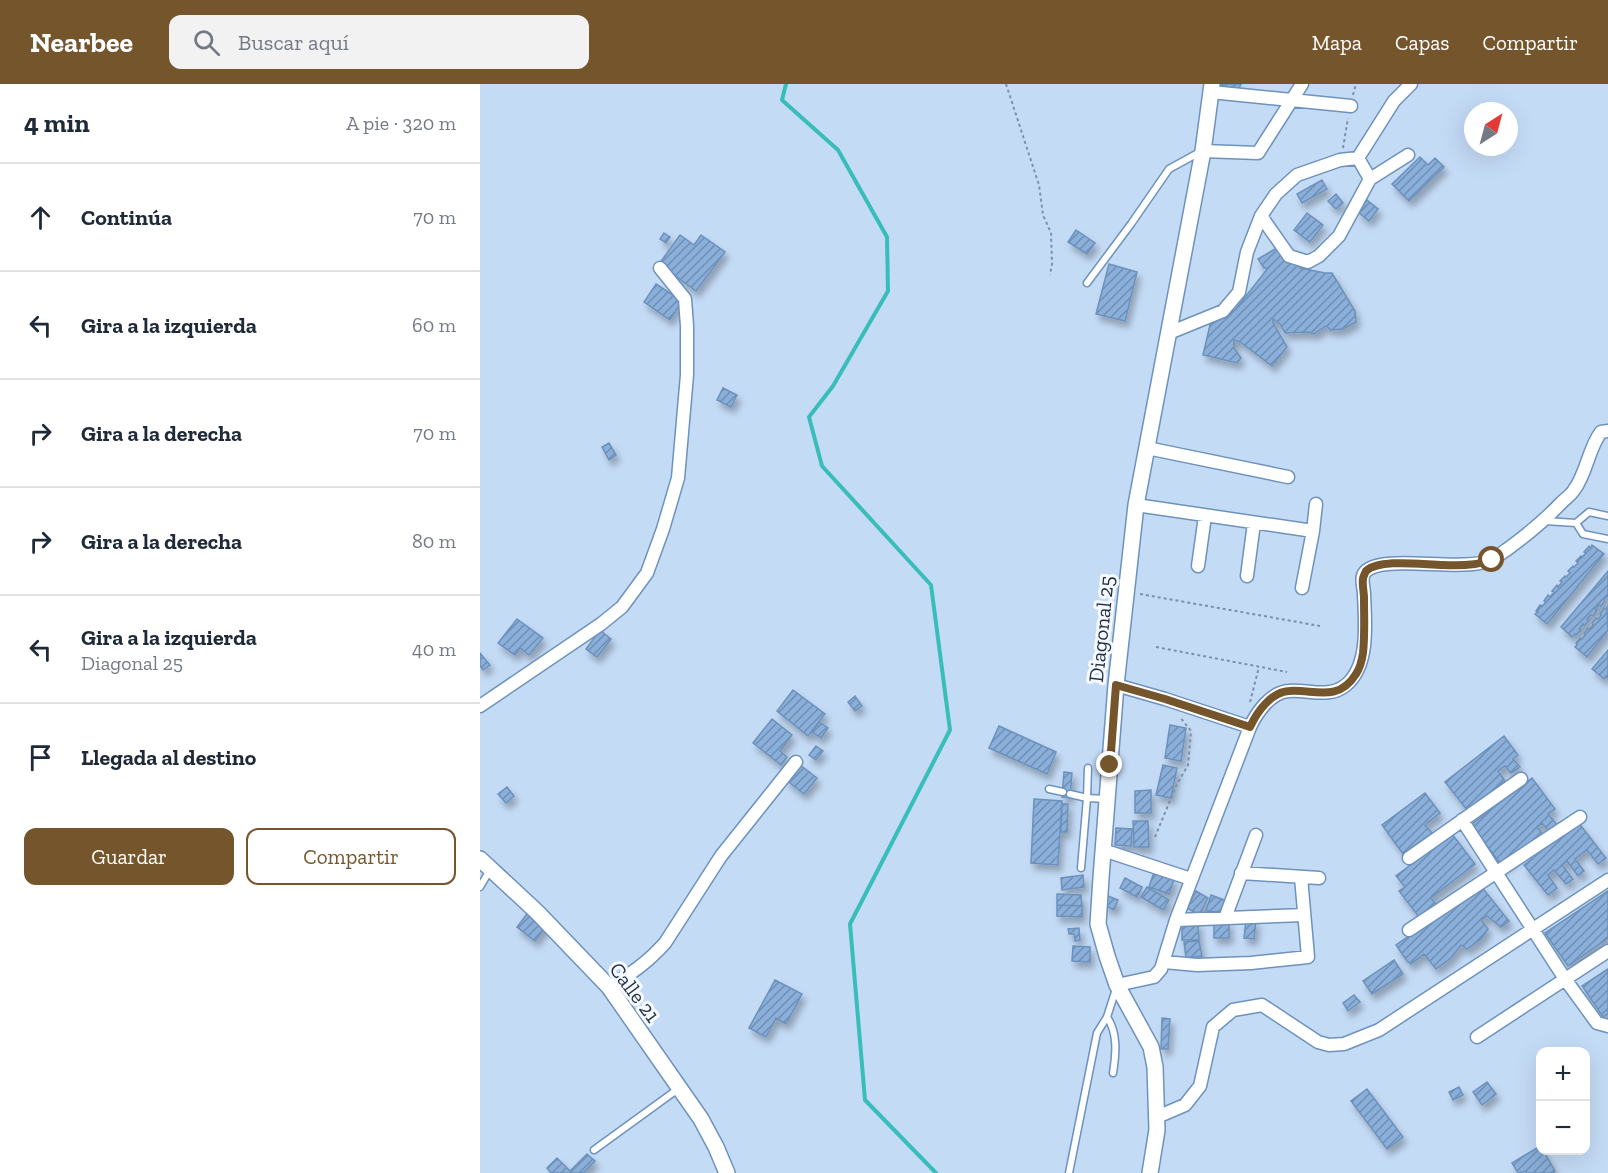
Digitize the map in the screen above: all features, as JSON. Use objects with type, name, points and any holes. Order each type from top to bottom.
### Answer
[{"type":"street","points":[[1203,151],[1258,153],[1302,84]]},
{"type":"street","points":[[1358,158],[1394,101],[1411,84]]},
{"type":"street","points":[[1212,88],[1293,101],[1351,106]]},
{"type":"street","name":"Diagonal 25","points":[[1150,1173],[1157,1130],[1155,1067],[1151,1047],[1117,985],[1098,924],[1116,685],[1136,505],[1203,151],[1212,88]]},
{"type":"street","points":[[1261,216],[1289,256],[1308,262],[1319,256],[1339,236],[1370,179],[1408,155]]},
{"type":"street","points":[[1169,333],[1222,311],[1239,292],[1247,252],[1261,216],[1276,194],[1297,174],[1340,160],[1358,158]]},
{"type":"street","points":[[1358,158],[1370,179]]},
{"type":"street","points":[[480,706],[601,624],[622,607],[647,573],[678,478],[687,375],[685,299],[660,268]]},
{"type":"street","points":[[1117,985],[1154,977],[1161,969],[1191,879],[1250,727],[1259,711],[1274,697],[1287,691],[1321,694],[1337,691],[1354,677],[1363,656],[1363,578],[1366,571],[1378,565],[1418,563],[1442,566],[1492,560],[1544,521],[1574,490],[1587,464],[1595,440],[1601,432],[1608,431]]},
{"type":"street","points":[[1147,448],[1288,477]]},
{"type":"street","points":[[1302,588],[1316,504]]},
{"type":"street","points":[[1136,505],[1313,531]]},
{"type":"street","points":[[1197,566],[1205,516]]},
{"type":"street","points":[[1247,576],[1254,523]]},
{"type":"street","points":[[1116,685],[1250,727]]},
{"type":"street","points":[[609,987],[636,970],[665,943],[721,856],[796,762]]},
{"type":"street","points":[[1409,858],[1521,779]]},
{"type":"street","points":[[1409,930],[1580,817]]},
{"type":"street","points":[[1462,820],[1565,979],[1597,1023],[1608,1026]]},
{"type":"street","points":[[1225,918],[1256,835]]},
{"type":"street","points":[[1103,850],[1191,879]]},
{"type":"street","name":"Calle 21","points":[[485,864],[537,912],[609,987],[701,1119],[727,1173]]},
{"type":"street","points":[[1241,873],[1319,878]]},
{"type":"street","points":[[1164,962],[1197,965],[1251,963],[1308,957],[1301,877]]},
{"type":"street","points":[[1157,1117],[1185,1105],[1200,1086],[1213,1027],[1233,1010],[1262,1005],[1318,1042],[1329,1046],[1344,1044],[1379,1030],[1608,880]]},
{"type":"street","points":[[1176,920],[1304,915]]},
{"type":"street","points":[[1477,1037],[1608,951]]},
{"type":"lane","points":[[1086,283],[1169,169],[1203,151]]},
{"type":"lane","points":[[1544,521],[1576,523],[1589,512],[1608,516]]},
{"type":"lane","points":[[1576,523],[1583,534],[1608,539]]},
{"type":"lane","points":[[1081,868],[1088,768]]},
{"type":"lane","points":[[1049,789],[1107,800]]},
{"type":"lane","points":[[480,887],[485,864]]},
{"type":"lane","points":[[1070,1173],[1097,1034],[1107,1017],[1117,985]]},
{"type":"lane","points":[[1107,1017],[1112,1024],[1116,1054],[1113,1073]]},
{"type":"lane","points":[[594,1150],[679,1088]]},
{"type":"path","points":[[1006,84],[1039,185],[1043,215],[1051,233],[1050,275]]},
{"type":"path","points":[[1340,160],[1356,84]]},
{"type":"path","points":[[1126,591],[1320,626]]},
{"type":"path","points":[[1156,647],[1287,672]]},
{"type":"path","points":[[1250,702],[1259,668]]},
{"type":"path","points":[[1155,837],[1176,786],[1188,765],[1191,731],[1165,699]]},
{"type":"building","points":[[1218,84],[1241,84],[1238,91]]},
{"type":"building","points":[[1420,157],[1428,165],[1435,158],[1444,167],[1409,201],[1392,184]]},
{"type":"building","points":[[1322,180],[1327,189],[1302,203],[1297,194]]},
{"type":"building","points":[[1336,194],[1343,203],[1336,209],[1328,201]]},
{"type":"building","points":[[1367,200],[1378,209],[1369,221],[1358,212]]},
{"type":"building","points":[[1307,213],[1323,225],[1310,242],[1294,230]]},
{"type":"building","points":[[1076,230],[1095,243],[1087,254],[1068,242]]},
{"type":"building","points":[[664,233],[670,237],[666,243],[660,239]]},
{"type":"building","points":[[680,235],[694,245],[701,235],[725,252],[696,291],[659,264]]},
{"type":"building","points":[[1285,243],[1300,268],[1332,273],[1355,311],[1356,322],[1343,329],[1331,330],[1326,326],[1314,334],[1285,333],[1280,324],[1273,319],[1287,347],[1272,366],[1234,340],[1234,348],[1241,358],[1237,363],[1203,355],[1210,325],[1235,310],[1268,268],[1264,268],[1258,259]]},
{"type":"building","points":[[1109,264],[1137,272],[1125,321],[1096,314]]},
{"type":"building","points":[[656,284],[682,301],[670,320],[644,302]]},
{"type":"building","points":[[723,388],[737,395],[731,407],[717,400]]},
{"type":"building","points":[[609,443],[616,455],[609,460],[602,447]]},
{"type":"building","points":[[1592,545],[1604,554],[1547,624],[1535,614],[1538,612],[1536,611],[1562,582],[1560,581],[1570,573],[1568,571],[1578,563],[1576,561]]},
{"type":"building","points":[[1608,571],[1608,596],[1601,606],[1595,609],[1597,610],[1593,616],[1591,615],[1584,626],[1583,624],[1579,629],[1581,630],[1572,637],[1561,627]]},
{"type":"building","points":[[1607,607],[1608,630],[1587,657],[1575,647],[1576,643],[1580,638],[1582,639],[1584,633],[1588,628],[1590,629],[1592,623]]},
{"type":"building","points":[[517,619],[543,638],[529,655],[520,648],[515,655],[498,643]]},
{"type":"building","points":[[600,630],[611,639],[597,657],[586,649]]},
{"type":"building","points":[[1608,650],[1608,677],[1604,679],[1592,669]]},
{"type":"building","points":[[480,653],[490,665],[483,670],[480,666]]},
{"type":"building","points":[[793,690],[825,714],[808,736],[777,711]]},
{"type":"building","points":[[855,696],[862,706],[855,711],[848,702]]},
{"type":"building","points":[[772,719],[792,735],[780,751],[787,757],[781,765],[753,743]]},
{"type":"building","points":[[819,722],[828,728],[821,738],[812,732]]},
{"type":"building","points":[[1170,725],[1186,728],[1181,761],[1165,758]]},
{"type":"building","points":[[999,726],[1056,752],[1047,774],[989,748]]},
{"type":"building","points":[[1504,736],[1518,755],[1513,759],[1520,767],[1511,773],[1505,766],[1498,771],[1505,781],[1467,810],[1445,782]]},
{"type":"building","points":[[816,746],[823,751],[816,760],[809,755]]},
{"type":"building","points":[[799,764],[817,778],[804,794],[786,780]]},
{"type":"building","points":[[1163,765],[1177,768],[1171,798],[1156,795]]},
{"type":"building","points":[[1064,772],[1072,773],[1070,798],[1062,797]]},
{"type":"building","points":[[1532,778],[1555,809],[1548,814],[1558,826],[1550,833],[1542,823],[1537,827],[1544,836],[1503,867],[1471,825]]},
{"type":"building","points":[[507,787],[514,796],[506,803],[498,794]]},
{"type":"building","points":[[1151,790],[1151,813],[1135,813],[1135,791]]},
{"type":"building","points":[[1425,793],[1440,813],[1425,825],[1432,833],[1403,854],[1382,825]]},
{"type":"building","points":[[1034,799],[1062,801],[1058,865],[1031,863]]},
{"type":"building","points":[[1062,804],[1068,804],[1067,832],[1061,832]]},
{"type":"building","points":[[1133,821],[1148,821],[1149,847],[1134,847]]},
{"type":"building","points":[[1578,822],[1606,858],[1598,864],[1587,850],[1575,859],[1584,871],[1578,876],[1567,861],[1562,865],[1573,879],[1566,884],[1554,870],[1548,875],[1557,888],[1548,895],[1524,865]]},
{"type":"building","points":[[1116,828],[1132,829],[1131,846],[1115,845]]},
{"type":"building","points":[[1452,834],[1475,864],[1431,898],[1439,908],[1422,921],[1399,891],[1405,887],[1396,876]]},
{"type":"building","points":[[1154,872],[1174,879],[1169,894],[1149,887]]},
{"type":"building","points":[[1083,875],[1084,887],[1062,890],[1061,878]]},
{"type":"building","points":[[1125,878],[1142,887],[1137,897],[1120,888]]},
{"type":"building","points":[[1481,886],[1509,921],[1501,927],[1487,916],[1481,920],[1488,929],[1481,939],[1467,949],[1461,945],[1451,958],[1436,969],[1424,954],[1411,964],[1407,961],[1396,945]]},
{"type":"building","points":[[1147,887],[1169,900],[1163,910],[1141,897]]},
{"type":"building","points":[[1196,891],[1208,898],[1199,915],[1187,908]]},
{"type":"building","points":[[1608,891],[1608,938],[1568,966],[1545,933]]},
{"type":"building","points":[[1057,894],[1081,895],[1082,906],[1057,905]]},
{"type":"building","points":[[1211,895],[1227,901],[1221,916],[1206,910]]},
{"type":"building","points":[[1108,896],[1118,900],[1114,910],[1104,905]]},
{"type":"building","points":[[1057,905],[1082,906],[1082,917],[1057,916]]},
{"type":"building","points":[[529,911],[547,925],[535,941],[517,927]]},
{"type":"building","points":[[1246,920],[1256,921],[1254,939],[1244,938]]},
{"type":"building","points":[[1229,922],[1229,938],[1214,938],[1214,923]]},
{"type":"building","points":[[1182,923],[1198,923],[1199,940],[1182,940]]},
{"type":"building","points":[[1079,928],[1080,940],[1075,941],[1074,934],[1069,934],[1068,929]]},
{"type":"building","points":[[1199,941],[1202,956],[1186,958],[1184,942]]},
{"type":"building","points":[[1073,946],[1090,947],[1090,962],[1072,961]]},
{"type":"building","points":[[1394,960],[1403,974],[1372,994],[1363,981]]},
{"type":"building","points":[[1608,969],[1608,1014],[1603,1017],[1582,986]]},
{"type":"building","points":[[775,980],[802,994],[786,1024],[776,1018],[766,1037],[749,1028]]},
{"type":"building","points":[[1354,995],[1360,1002],[1348,1011],[1343,1003]]},
{"type":"building","points":[[1162,1018],[1170,1019],[1168,1049],[1161,1049]]},
{"type":"building","points":[[1487,1082],[1496,1094],[1482,1105],[1473,1092]]},
{"type":"building","points":[[1459,1087],[1463,1095],[1453,1100],[1449,1092]]},
{"type":"building","points":[[1367,1089],[1403,1137],[1387,1149],[1351,1101]]},
{"type":"building","points":[[1536,1148],[1536,1155],[1546,1155],[1555,1171],[1553,1173],[1527,1173],[1526,1171],[1518,1173],[1512,1163]]},
{"type":"building","points":[[587,1154],[595,1161],[583,1173],[551,1173],[547,1168],[557,1158],[570,1171]]},
{"type":"waterway","points":[[786,84],[782,100],[838,150],[887,237],[888,291],[833,386],[809,417],[822,466],[931,585],[950,730],[850,924],[865,1100],[936,1173]]},
{"type":"route","points":[[1110,765],[1116,685],[1250,727],[1259,711],[1274,697],[1287,691],[1321,694],[1337,691],[1354,677],[1363,656],[1363,578],[1366,571],[1378,565],[1418,563],[1442,566],[1492,560]]}]
